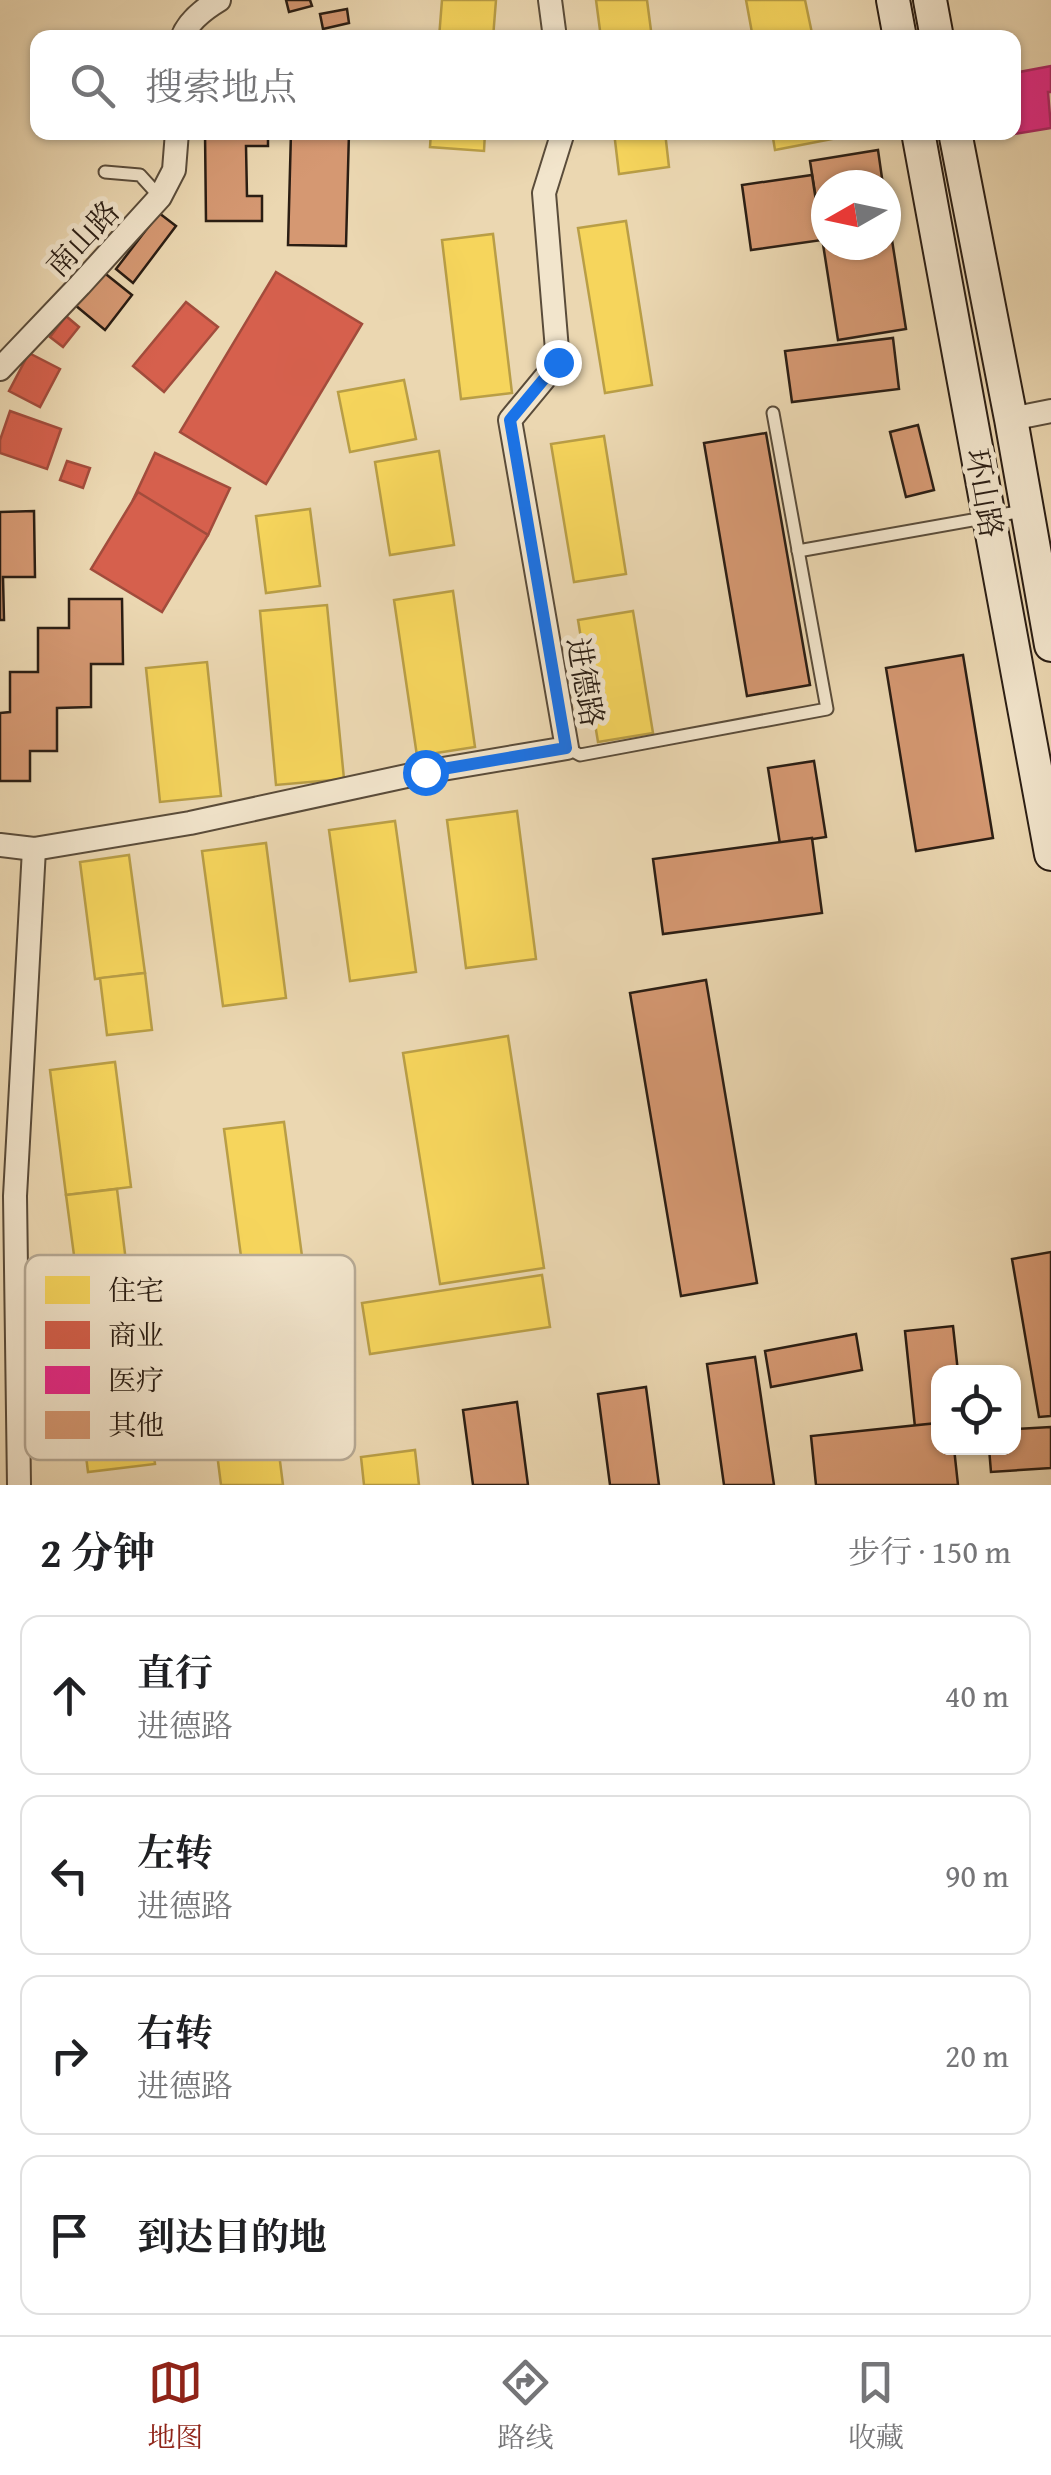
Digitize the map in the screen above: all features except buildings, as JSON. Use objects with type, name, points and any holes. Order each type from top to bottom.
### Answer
[{"type":"main road","points":[[893,0],[899,30]]},
{"type":"main road","points":[[930,0],[936,30]]},
{"type":"main road","name":"环山路","points":[[919,140],[1051,854]]},
{"type":"main road","name":"环山路","points":[[957,140],[1051,646]]},
{"type":"street","points":[[185,30],[220,0]]},
{"type":"street","points":[[550,0],[554,30]]},
{"type":"street","name":"南山路","points":[[0,368],[160,197],[174,170],[177,140]]},
{"type":"street","name":"进德路","points":[[0,845],[34,848],[190,824],[425,772],[566,748],[510,420],[558,362],[544,192],[560,140]]},
{"type":"street","points":[[1011,419],[1051,411]]},
{"type":"street","points":[[20,1485],[8,1257],[16,1196],[34,848]]},
{"type":"lane","points":[[105,172],[140,175],[160,197]]},
{"type":"lane","points":[[566,748],[580,756],[827,710],[773,413]]},
{"type":"lane","points":[[798,551],[1027,510]]},
{"type":"route","points":[[425,772],[566,748],[510,420],[558,362]]}]
